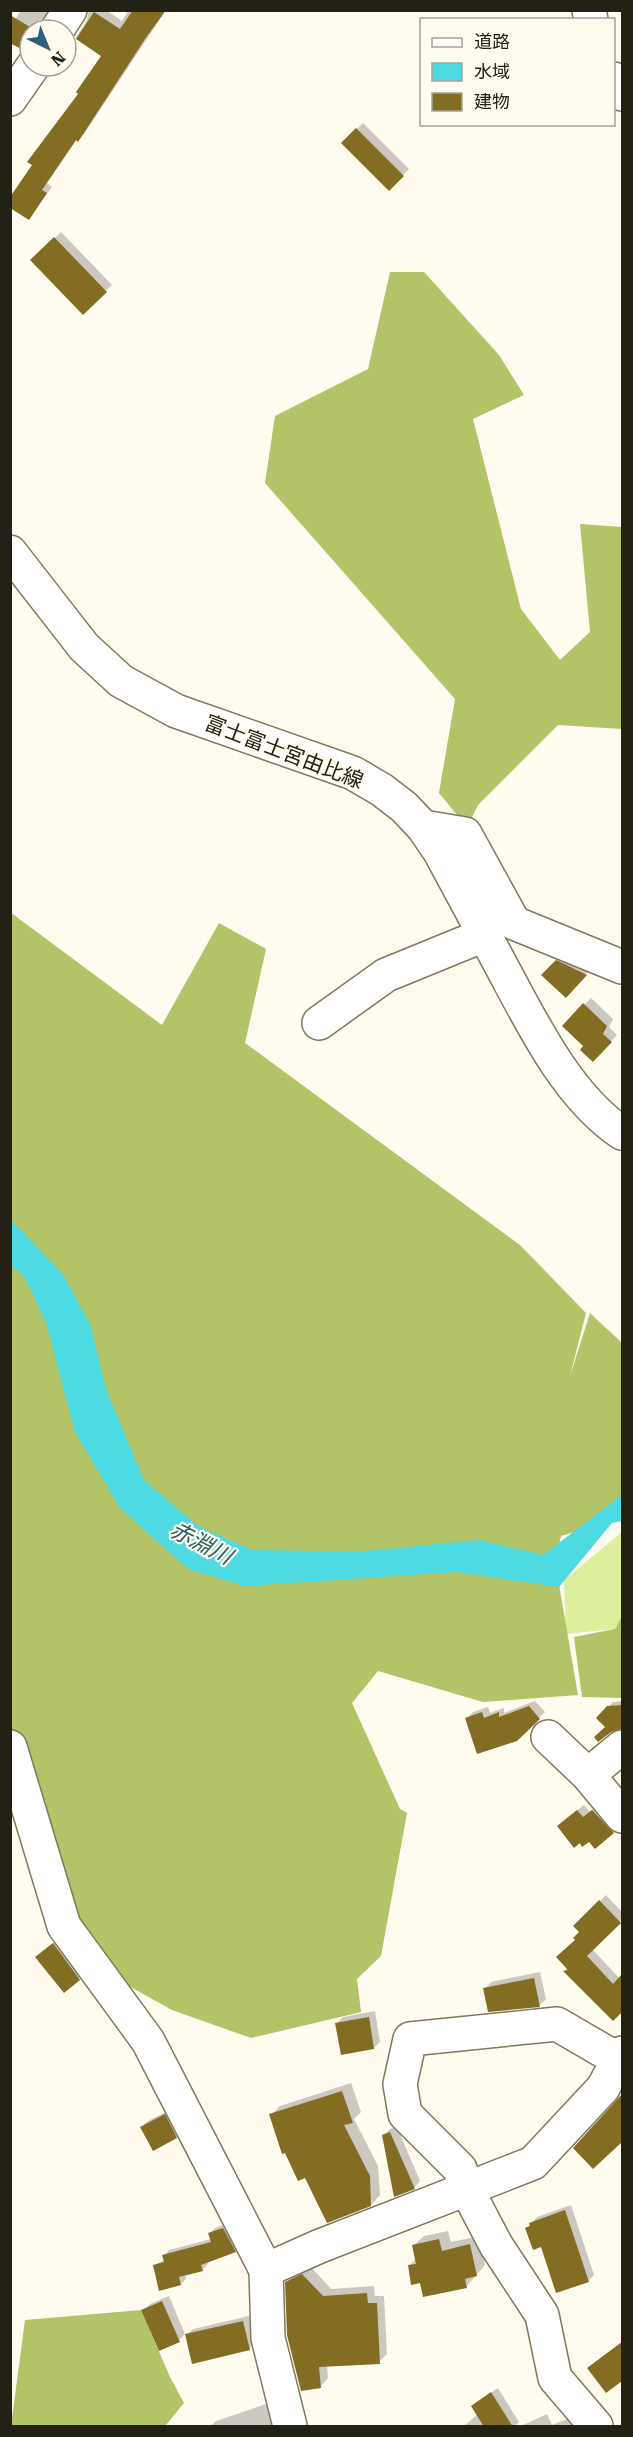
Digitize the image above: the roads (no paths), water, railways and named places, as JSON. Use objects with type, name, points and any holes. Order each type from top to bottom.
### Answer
[{"type":"street","points":[[10,99],[25,78]]},
{"type":"street","name":"富士富士宮由比線","points":[[10,552],[84,647],[121,681],[176,711],[353,773],[382,790],[404,807],[423,827],[440,852],[535,1029],[556,1063],[595,1110],[622,1133]]},
{"type":"street","points":[[423,827],[465,834],[514,923],[622,967]]},
{"type":"street","points":[[319,1023],[386,975],[484,935]]},
{"type":"street","points":[[548,1737],[588,1775],[622,1816]]},
{"type":"street","points":[[10,1747],[64,1926],[148,2041],[266,2270],[268,2338],[290,2427]]},
{"type":"street","points":[[588,1775],[622,1747]]},
{"type":"street","points":[[266,2270],[466,2188],[533,2163],[603,2088],[621,2059],[557,2024],[410,2039],[400,2084],[405,2114],[459,2169],[466,2188],[496,2245],[542,2315],[555,2378],[596,2427]]},
{"type":"water","name":"赤淵川","points":[[11,1220],[62,1273],[90,1324],[107,1392],[144,1480],[198,1526],[252,1550],[355,1552],[479,1540],[543,1555],[622,1495],[622,1521],[612,1523],[559,1587],[457,1572],[245,1586],[188,1569],[120,1508],[75,1432],[46,1323],[25,1278],[11,1265]]}]
